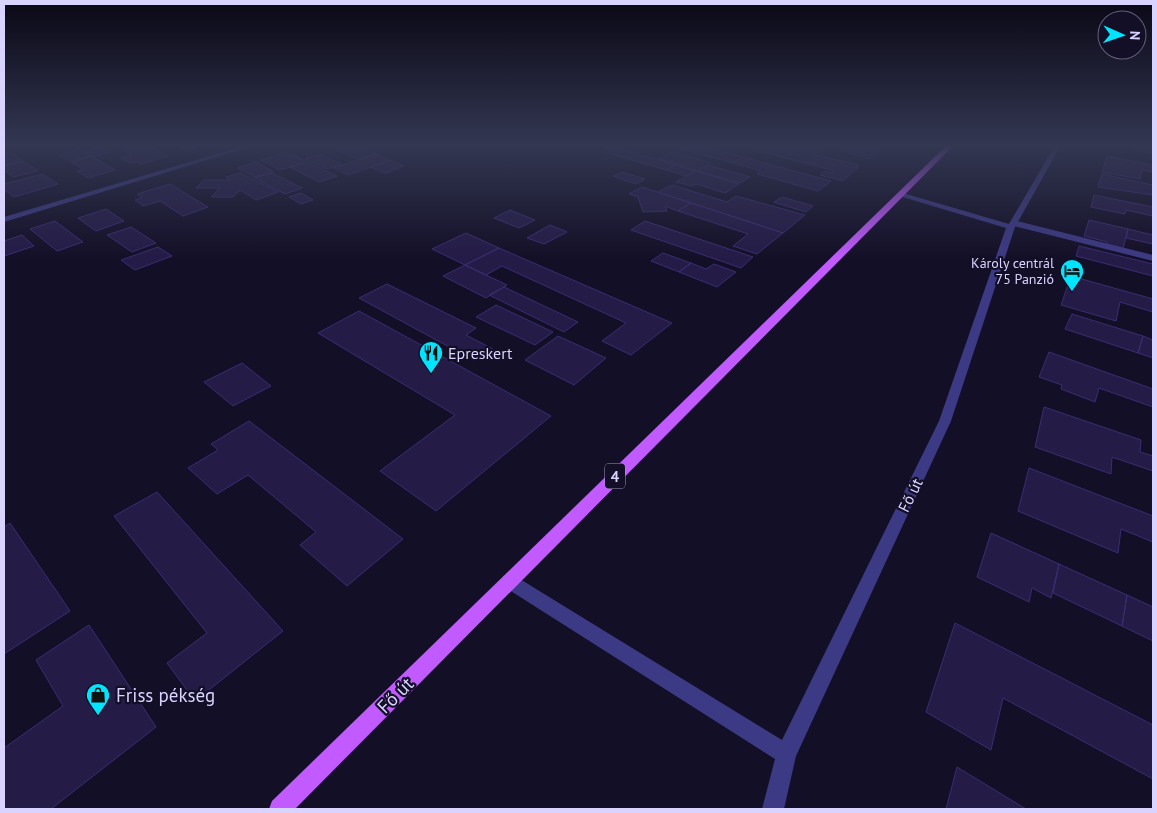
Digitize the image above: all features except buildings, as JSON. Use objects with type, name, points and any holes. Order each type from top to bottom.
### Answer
[{"type":"main road","name":"Fő út","points":[[280,809],[912,183]]},
{"type":"street","points":[[4,220],[128,183]]},
{"type":"street","name":"Fő út","points":[[774,809],[786,754],[945,421],[1012,225],[1036,183]]},
{"type":"street","points":[[900,195],[1012,225],[1153,258]]},
{"type":"street","points":[[509,581],[786,754]]},
{"type":"place","name":"Károly centrál 75 Panzió","points":[[1072,292]]},
{"type":"place","name":"Epreskert","points":[[431,374]]},
{"type":"place","name":"Friss pékség","points":[[98,716]]}]
